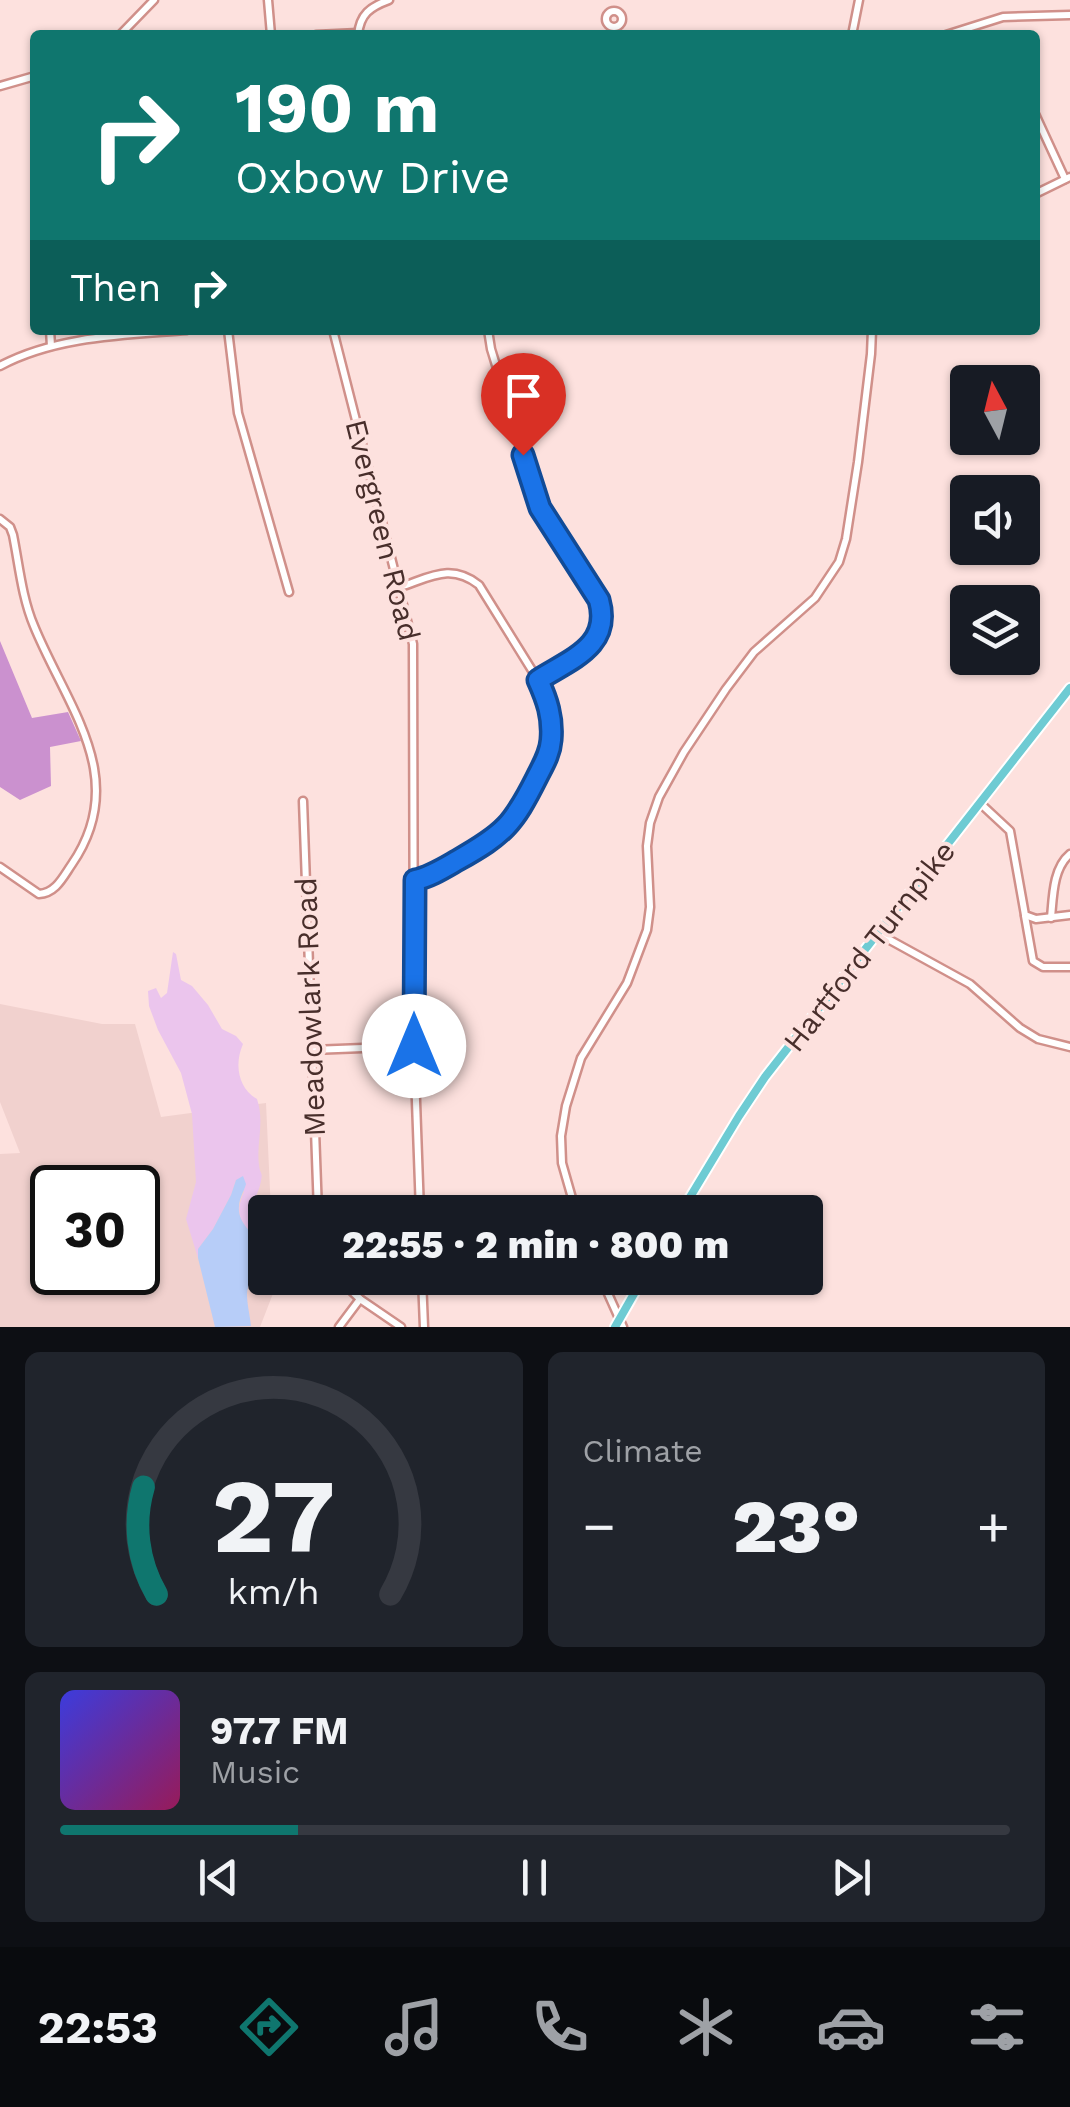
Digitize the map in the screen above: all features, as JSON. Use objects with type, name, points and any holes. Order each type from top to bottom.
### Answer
[{"type":"main road","name":"Hartford Turnpike","points":[[692,1195],[765,1078],[1070,688]]},
{"type":"main road","points":[[619,1324],[634,1295]]},
{"type":"street","points":[[125,30],[154,0]]},
{"type":"street","points":[[268,0],[271,30]]},
{"type":"street","points":[[359,30],[366,12],[389,0]]},
{"type":"street","points":[[853,30],[858,0]]},
{"type":"street","points":[[961,30],[1003,16],[1070,14]]},
{"type":"street","points":[[129,26],[133,30]]},
{"type":"street","points":[[0,86],[30,78]]},
{"type":"street","points":[[1040,124],[1068,178],[1040,192]]},
{"type":"street","points":[[50,335],[51,346]]},
{"type":"street","points":[[0,366],[51,346],[145,335]]},
{"type":"street","points":[[229,335],[242,430],[289,592]]},
{"type":"street","name":"Evergreen Road","points":[[334,335],[414,644],[414,1046],[419,1195]]},
{"type":"street","points":[[489,335],[540,508],[591,586],[602,612],[597,639],[538,680]]},
{"type":"street","points":[[571,1195],[562,1163],[566,1106],[582,1058],[622,992],[646,930],[650,907],[647,846],[654,810],[684,752],[726,688],[754,652],[814,598],[839,562],[858,462],[872,335]]},
{"type":"street","points":[[0,519],[10,527],[32,622],[83,730],[95,772],[94,818],[84,846],[54,888],[40,894],[0,867]]},
{"type":"street","points":[[400,587],[452,572],[466,575],[479,585],[549,703],[551,739],[550,751],[506,829],[444,868],[415,880]]},
{"type":"street","name":"Meadowlark Road","points":[[302,802],[317,1195]]},
{"type":"street","points":[[982,804],[1010,831],[1032,961],[1042,967],[1070,967]]},
{"type":"street","points":[[1051,918],[1055,879],[1062,861],[1070,854]]},
{"type":"street","points":[[1025,915],[1036,919],[1070,915]]},
{"type":"street","points":[[879,934],[970,984],[1038,1039],[1070,1047]]},
{"type":"street","points":[[312,1050],[414,1046]]},
{"type":"street","points":[[356,1295],[400,1327]]},
{"type":"street","points":[[423,1295],[424,1327]]},
{"type":"street","points":[[608,1295],[619,1324]]},
{"type":"street","points":[[338,1327],[360,1299]]},
{"type":"shaded area","points":[[0,641],[32,718],[68,712],[81,741],[50,747],[51,786],[20,800],[0,787]]},
{"type":"shaded area","points":[[173,952],[181,980],[192,986],[208,1005],[222,1029],[243,1044],[239,1075],[257,1099],[260,1116],[258,1157],[262,1178],[256,1195],[248,1195],[248,1229],[239,1207],[244,1192],[236,1180],[213,1229],[198,1249],[198,1258],[186,1219],[196,1182],[192,1114],[181,1073],[149,1006],[148,991],[156,988],[161,998],[167,993]]},
{"type":"shaded area","points":[[0,1004],[102,1024],[135,1024],[161,1117],[266,1103],[270,1195],[248,1195],[248,1295],[272,1295],[260,1327],[0,1327],[0,1154],[20,1153],[0,1102]]},
{"type":"water","points":[[243,1176],[246,1184],[239,1213],[248,1229],[247,1294],[251,1326],[215,1327],[198,1249],[213,1229],[236,1180]]},
{"type":"route","points":[[414,1046],[415,880],[444,868],[506,829],[550,751],[549,703],[538,680],[585,650],[597,639],[602,625],[599,600],[540,508],[523,455]]}]
